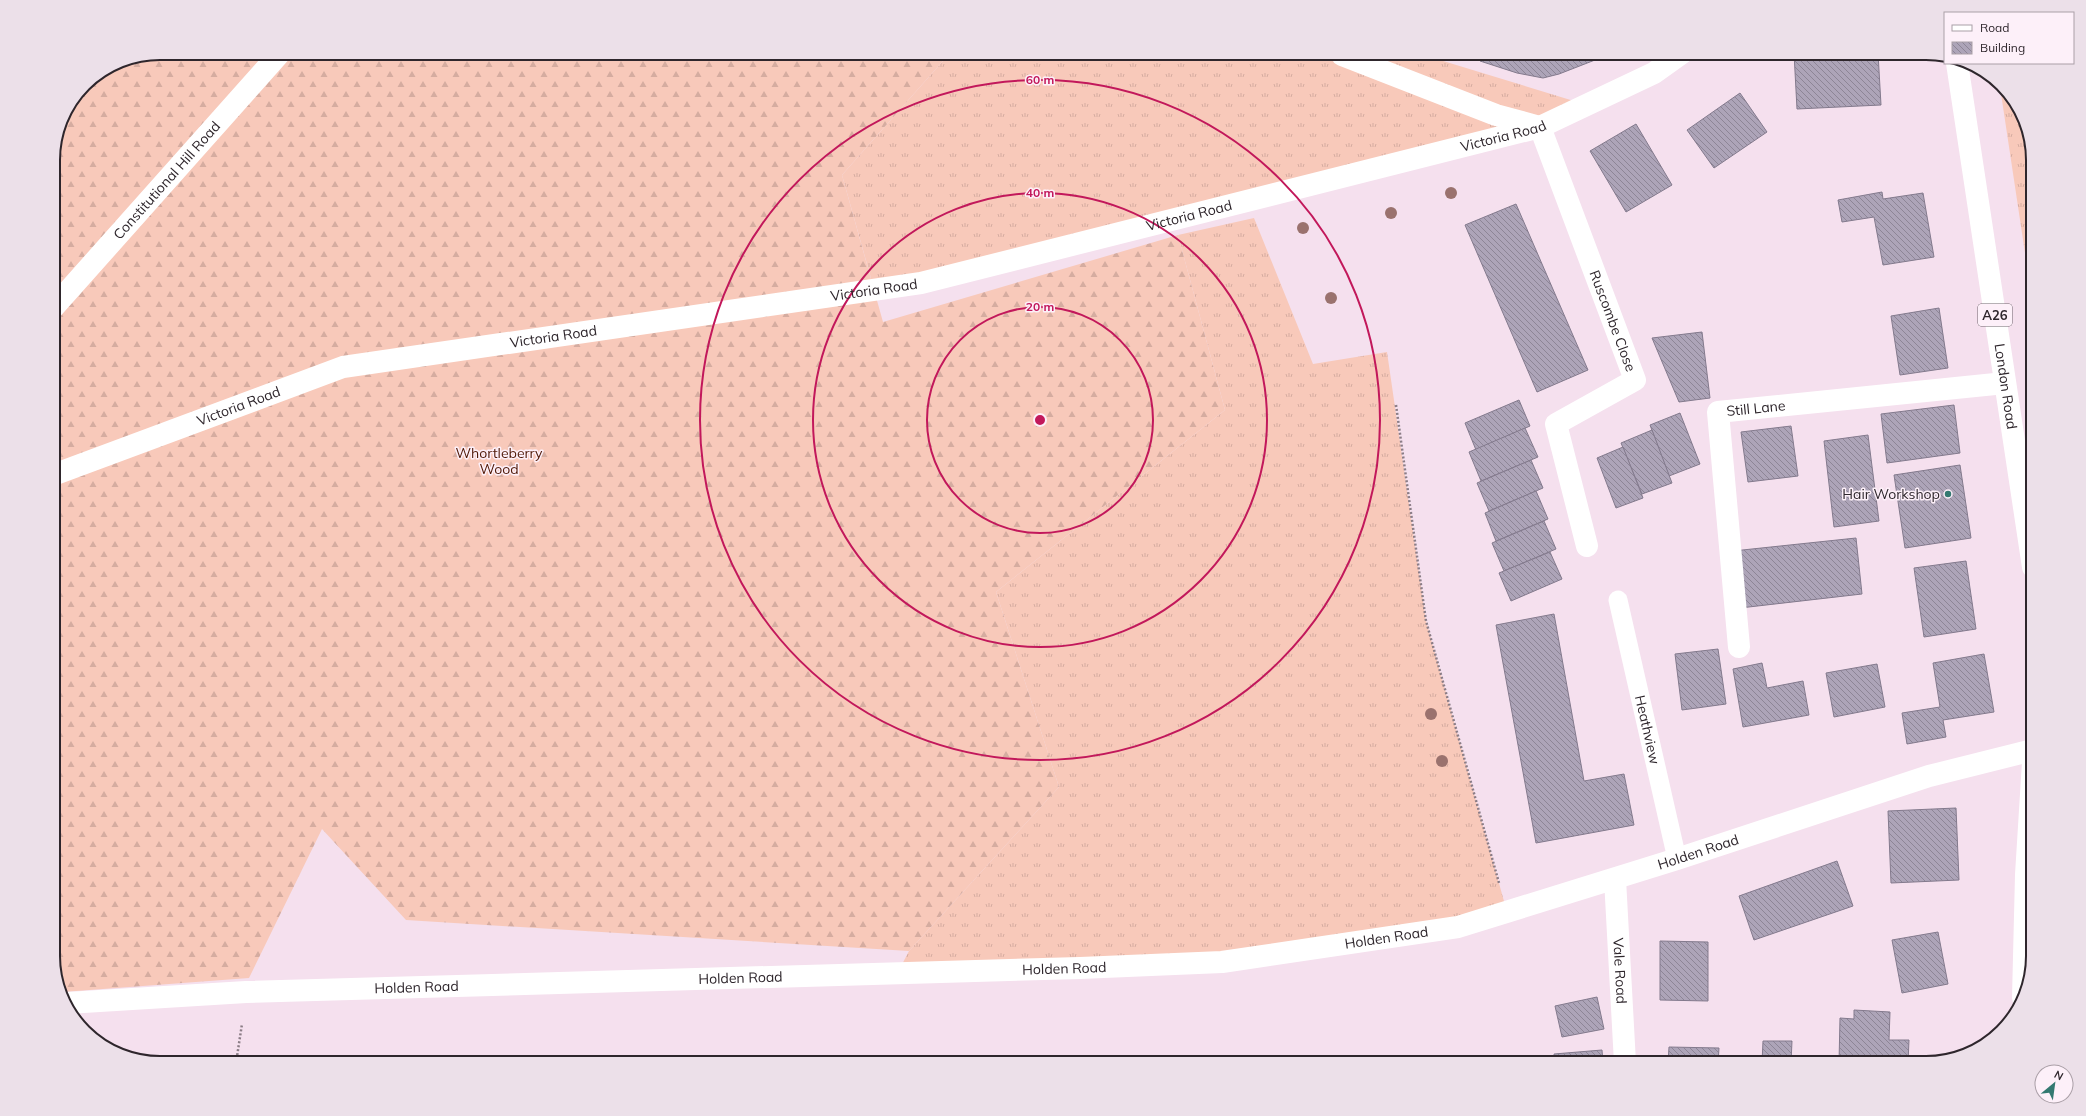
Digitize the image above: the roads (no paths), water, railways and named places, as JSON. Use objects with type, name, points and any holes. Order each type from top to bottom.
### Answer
[{"type":"main road","name":"Constitutional Hill Road","points":[[60,300],[274,60]]},
{"type":"main road","points":[[1355,60],[1496,115],[1540,127]]},
{"type":"main road","name":"Victoria Road","points":[[60,472],[343,367],[921,283],[1540,127],[1654,73],[1672,60]]},
{"type":"main road","name":"London Road","points":[[1957,65],[2026,521]]},
{"type":"main road","name":"Ruscombe Close","points":[[1540,127],[1635,380],[1556,424],[1587,546]]},
{"type":"main road","name":"Still Lane","points":[[1739,647],[1718,412],[2005,383]]},
{"type":"main road","name":"Holden Road","points":[[72,1003],[246,992],[1072,969],[1222,962],[1458,927],[1615,879],[1928,776],[2026,752]]},
{"type":"main road","points":[[2023,978],[2026,875]]},
{"type":"main road","name":"Vale Road","points":[[1615,879],[1625,1056]]},
{"type":"lane","name":"Heathview","points":[[1618,600],[1677,859]]},
{"type":"place","name":"Hair Workshop","points":[[1948,494]]},
{"type":"park label","name":"Whortleberry Wood","points":[[499,462]]}]
